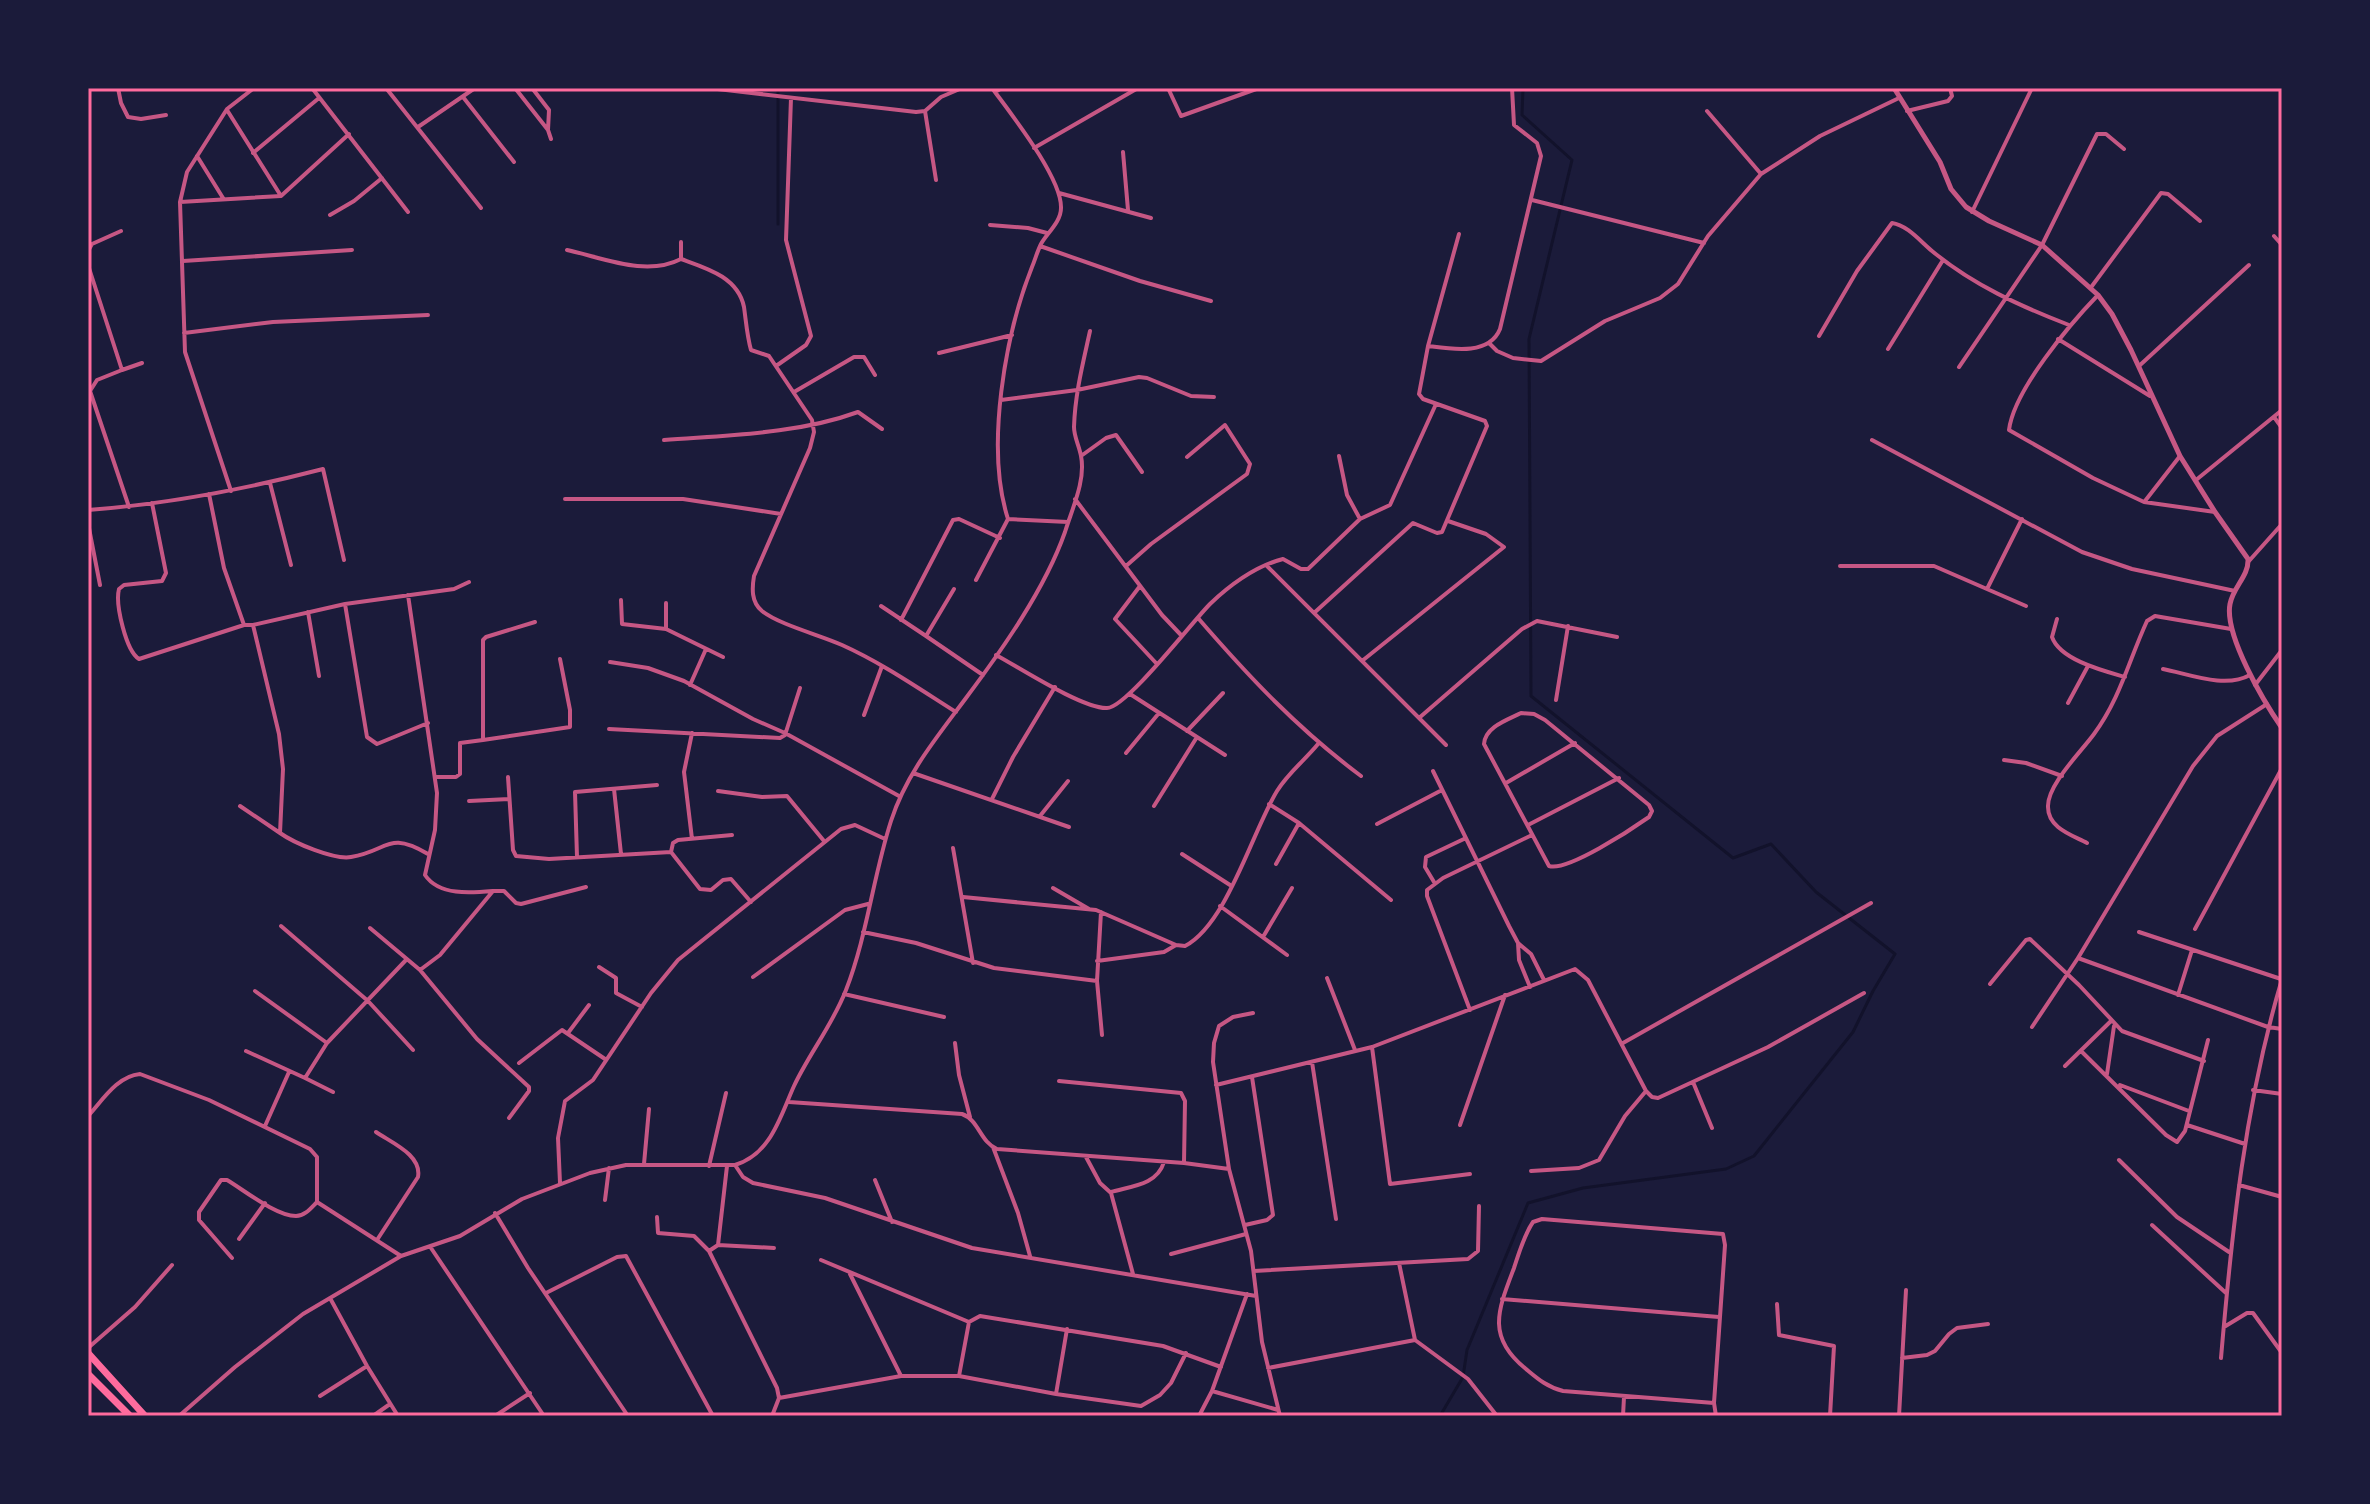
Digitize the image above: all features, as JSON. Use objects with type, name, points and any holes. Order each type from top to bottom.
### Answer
[{"type":"highway","points":[[88,1350],[145,1416]]},
{"type":"highway","points":[[88,1374],[130,1416]]},
{"type":"street","points":[[118,88],[128,117],[141,119],[166,115]]},
{"type":"street","points":[[231,491],[185,352],[180,202],[183,181],[227,109],[254,88]]},
{"type":"street","points":[[312,88],[408,212]]},
{"type":"street","points":[[386,88],[481,208]]},
{"type":"street","points":[[418,127],[475,88]]},
{"type":"street","points":[[515,88],[548,130],[551,139]]},
{"type":"street","points":[[532,88],[549,110],[548,130]]},
{"type":"street","points":[[709,88],[899,111],[925,111],[941,97],[962,88]]},
{"type":"street","points":[[976,580],[1008,519],[1001,477],[1001,400],[1012,335],[1028,276],[1040,246],[1061,211],[1059,193],[1034,148],[994,90],[1002,88]]},
{"type":"street","points":[[1034,148],[1138,88]]},
{"type":"street","points":[[1168,88],[1181,116],[1259,88]]},
{"type":"street","points":[[1428,346],[1456,350],[1489,343],[1500,329],[1541,150],[1537,143],[1514,125],[1512,88]]},
{"type":"street","points":[[1894,88],[1940,162],[1951,189],[1972,212],[2042,245],[2092,286],[2112,314],[2180,456],[2244,551],[2248,562]]},
{"type":"street","points":[[1907,112],[1948,101],[1952,96],[1950,88]]},
{"type":"street","points":[[1972,212],[2032,88]]},
{"type":"street","points":[[463,97],[514,162]]},
{"type":"street","points":[[253,153],[319,98]]},
{"type":"street","points":[[776,366],[806,345],[811,336],[786,240],[791,98]]},
{"type":"street","points":[[1489,343],[1497,351],[1535,362],[1556,353],[1605,321],[1649,304],[1670,292],[1734,203],[1761,174],[1820,136],[1899,98]]},
{"type":"street","points":[[227,109],[281,196]]},
{"type":"street","points":[[925,111],[936,180]]},
{"type":"street","points":[[1707,111],[1761,174]]},
{"type":"street","points":[[180,202],[281,196],[349,134]]},
{"type":"street","points":[[1959,367],[2042,245],[2097,134],[2106,134],[2124,149]]},
{"type":"street","points":[[1123,152],[1128,211]]},
{"type":"street","points":[[197,156],[224,199]]},
{"type":"street","points":[[330,215],[354,201],[382,178]]},
{"type":"street","points":[[1059,193],[1151,218]]},
{"type":"street","points":[[2092,286],[2161,193],[2168,194],[2200,221]]},
{"type":"street","points":[[1532,200],[1704,243]]},
{"type":"street","points":[[1819,336],[1857,271],[1890,224],[1903,227],[1943,260],[2006,298],[2069,325]]},
{"type":"street","points":[[990,225],[1047,233]]},
{"type":"street","points":[[88,251],[92,244],[121,231]]},
{"type":"street","points":[[1314,613],[1413,523],[1441,533],[1487,425],[1485,421],[1423,399],[1419,394],[1428,346],[1459,234]]},
{"type":"street","points":[[2274,236],[2282,245]]},
{"type":"street","points":[[681,242],[681,259]]},
{"type":"street","points":[[1040,246],[1140,281],[1211,301]]},
{"type":"street","points":[[183,261],[352,250]]},
{"type":"street","points":[[567,250],[652,269],[681,259],[714,271],[737,290],[751,350],[767,354],[814,425],[810,448],[754,576],[753,597],[756,605],[769,615],[844,646],[882,666],[956,712]]},
{"type":"street","points":[[1888,349],[1943,260]]},
{"type":"street","points":[[88,265],[122,370]]},
{"type":"street","points":[[2137,367],[2249,265]]},
{"type":"street","points":[[2098,295],[2058,339],[2021,398],[2009,430],[2093,478],[2144,502],[2215,512]]},
{"type":"street","points":[[184,333],[273,322],[428,315]]},
{"type":"street","points":[[179,1416],[303,1314],[401,1256],[460,1236],[495,1213],[560,1183],[609,1168],[644,1164],[735,1165],[750,1159],[765,1144],[844,994],[899,796],[1034,596],[1068,522],[1082,472],[1074,429],[1077,390],[1090,331]]},
{"type":"street","points":[[939,353],[1012,335]]},
{"type":"street","points":[[2058,339],[2150,396]]},
{"type":"street","points":[[794,392],[854,357],[864,357],[875,375]]},
{"type":"street","points":[[129,507],[90,391],[97,380],[142,363]]},
{"type":"street","points":[[1001,400],[1143,377],[1191,396],[1214,397]]},
{"type":"street","points":[[996,655],[1085,703],[1103,708],[1115,707],[1181,635],[1235,583],[1278,561],[1288,560],[1301,569],[1308,569],[1360,519],[1387,507],[1393,500],[1436,404]]},
{"type":"street","points":[[2196,480],[2282,410]]},
{"type":"street","points":[[664,440],[814,425],[858,412],[882,429]]},
{"type":"street","points":[[2274,417],[2282,428]]},
{"type":"street","points":[[1126,566],[1251,469],[1225,425],[1187,457]]},
{"type":"street","points":[[1081,456],[1106,438],[1116,435],[1142,472]]},
{"type":"street","points":[[1872,440],[2103,561],[2235,591]]},
{"type":"street","points":[[1339,456],[1347,495],[1360,519]]},
{"type":"street","points":[[2144,502],[2180,456]]},
{"type":"street","points":[[88,510],[129,507],[231,491],[323,469],[344,560]]},
{"type":"street","points":[[270,483],[291,565]]},
{"type":"street","points":[[209,494],[224,568],[244,625]]},
{"type":"street","points":[[565,499],[683,499],[781,514]]},
{"type":"street","points":[[1075,499],[1181,635]]},
{"type":"street","points":[[152,503],[166,573],[162,581],[124,585],[119,589],[117,599],[130,651],[139,659],[244,625],[345,604],[454,589],[469,582]]},
{"type":"street","points":[[901,620],[953,520],[959,519],[1000,538]]},
{"type":"street","points":[[1008,519],[1068,522]]},
{"type":"street","points":[[1987,589],[2022,519]]},
{"type":"street","points":[[1362,661],[1504,547],[1486,534],[1448,520]]},
{"type":"street","points":[[88,523],[100,585]]},
{"type":"street","points":[[2282,524],[2248,562],[2229,606],[2231,629],[2255,685],[2282,728]]},
{"type":"street","points":[[1840,566],[1926,565],[2026,606]]},
{"type":"street","points":[[1267,566],[1446,745]]},
{"type":"street","points":[[1140,586],[1115,619],[1156,663]]},
{"type":"street","points":[[926,636],[954,589]]},
{"type":"street","points":[[408,595],[437,793],[435,830],[425,869],[429,882],[468,894],[504,891],[521,904],[586,887]]},
{"type":"street","points":[[621,600],[622,624],[666,629],[723,657]]},
{"type":"street","points":[[666,603],[666,629]]},
{"type":"street","points":[[345,604],[367,737],[377,744],[428,723]]},
{"type":"street","points":[[881,606],[983,675]]},
{"type":"street","points":[[308,612],[319,676]]},
{"type":"street","points":[[2087,843],[2058,827],[2051,820],[2048,805],[2062,776],[2107,715],[2126,677],[2146,624],[2151,617],[2231,629]]},
{"type":"street","points":[[1198,618],[1248,676],[1318,744],[1361,776]]},
{"type":"street","points":[[2057,619],[2052,637],[2054,644],[2088,666],[2126,677]]},
{"type":"street","points":[[1419,718],[1537,621],[1617,637]]},
{"type":"street","points":[[483,740],[483,640],[535,622]]},
{"type":"street","points":[[253,625],[279,734],[283,769],[280,833]]},
{"type":"street","points":[[1556,700],[1568,626]]},
{"type":"street","points":[[690,685],[706,649]]},
{"type":"street","points":[[2255,685],[2282,650]]},
{"type":"street","points":[[435,777],[456,777],[460,774],[460,743],[570,727],[570,710],[560,659]]},
{"type":"street","points":[[610,662],[648,668],[690,685],[899,796]]},
{"type":"street","points":[[864,715],[882,666]]},
{"type":"street","points":[[2068,703],[2088,666]]},
{"type":"street","points":[[2163,669],[2235,681],[2251,675]]},
{"type":"street","points":[[992,799],[1055,687]]},
{"type":"street","points":[[609,729],[777,739],[785,733],[800,688]]},
{"type":"street","points":[[1187,731],[1223,693]]},
{"type":"street","points":[[1130,694],[1225,755]]},
{"type":"street","points":[[2032,1027],[2068,975],[2193,766],[2217,736],[2267,704]]},
{"type":"street","points":[[1126,753],[1159,713]]},
{"type":"street","points":[[1528,713],[1545,720],[1619,778],[1649,805],[1652,811],[1649,817],[1561,868],[1549,866],[1484,744],[1484,737],[1517,715],[1528,713]]},
{"type":"street","points":[[692,733],[684,772],[692,839]]},
{"type":"street","points":[[1154,806],[1197,737]]},
{"type":"street","points":[[1506,783],[1575,743]]},
{"type":"street","points":[[1097,961],[1164,952],[1191,942],[1203,931],[1248,856],[1269,804],[1285,779],[1318,744]]},
{"type":"street","points":[[2004,760],[2026,763],[2062,776]]},
{"type":"street","points":[[2195,929],[2282,768]]},
{"type":"street","points":[[1433,771],[1518,943],[1519,960],[1530,987]]},
{"type":"street","points":[[912,773],[1069,827]]},
{"type":"street","points":[[508,777],[516,856],[533,859],[671,852]]},
{"type":"street","points":[[1528,826],[1619,778]]},
{"type":"street","points":[[1040,816],[1068,781]]},
{"type":"street","points":[[577,857],[575,792],[657,785]]},
{"type":"street","points":[[614,789],[621,855]]},
{"type":"street","points":[[1377,824],[1442,790]]},
{"type":"street","points":[[718,791],[762,797],[787,796],[824,841]]},
{"type":"street","points":[[469,801],[509,799]]},
{"type":"street","points":[[1269,804],[1299,823],[1391,900]]},
{"type":"street","points":[[240,806],[288,839],[338,857],[354,857],[392,842],[410,843],[428,854]]},
{"type":"street","points":[[1276,864],[1299,823]]},
{"type":"street","points":[[560,1183],[558,1138],[563,1104],[593,1080],[666,972],[824,841],[851,824],[885,839]]},
{"type":"street","points":[[671,852],[675,841],[732,835]]},
{"type":"street","points":[[1470,1010],[1427,896],[1428,887],[1532,835]]},
{"type":"street","points":[[1434,882],[1425,867],[1426,857],[1466,838]]},
{"type":"street","points":[[953,848],[973,963]]},
{"type":"street","points":[[671,852],[701,890],[711,890],[723,880],[731,879],[751,902]]},
{"type":"street","points":[[1182,854],[1230,886]]},
{"type":"street","points":[[1053,888],[1089,909]]},
{"type":"street","points":[[1263,937],[1292,888]]},
{"type":"street","points":[[420,970],[440,955],[493,891]]},
{"type":"street","points":[[963,897],[1089,909],[1176,945]]},
{"type":"street","points":[[1623,1043],[1871,903]]},
{"type":"street","points":[[753,977],[845,910],[869,904]]},
{"type":"street","points":[[1220,906],[1287,955]]},
{"type":"street","points":[[1101,912],[1097,981],[1102,1035]]},
{"type":"street","points":[[281,926],[368,1001],[413,1050]]},
{"type":"street","points":[[370,928],[420,970],[477,1039],[529,1087],[509,1118]]},
{"type":"street","points":[[863,932],[916,943],[994,968],[1097,981]]},
{"type":"street","points":[[2139,932],[2282,979],[2253,1090],[2229,1252],[2221,1358]]},
{"type":"street","points":[[1990,984],[2028,939],[2122,1031],[2204,1061]]},
{"type":"street","points":[[1518,943],[1531,954],[1544,981]]},
{"type":"street","points":[[2178,995],[2192,950]]},
{"type":"street","points":[[2078,958],[2268,1027],[2282,1029]]},
{"type":"street","points":[[305,1078],[327,1043],[406,960]]},
{"type":"street","points":[[599,967],[616,978],[616,993],[642,1007]]},
{"type":"street","points":[[1216,1085],[1372,1047],[1573,969],[1581,971],[1623,1043],[1646,1091],[1656,1099],[1768,1047],[1864,993]]},
{"type":"street","points":[[1327,978],[1355,1051]]},
{"type":"street","points":[[255,991],[327,1043]]},
{"type":"street","points":[[844,994],[944,1017]]},
{"type":"street","points":[[1460,1125],[1505,995]]},
{"type":"street","points":[[568,1033],[589,1005]]},
{"type":"street","points":[[1253,1013],[1233,1017],[1219,1026],[1215,1033],[1213,1062],[1229,1169],[1247,1234],[1268,1368],[1279,1413]]},
{"type":"street","points":[[2065,1066],[2113,1023]]},
{"type":"street","points":[[2107,1074],[2113,1023]]},
{"type":"street","points":[[519,1063],[560,1031],[568,1033],[605,1059]]},
{"type":"street","points":[[2081,1051],[2177,1142],[2182,1139],[2208,1040]]},
{"type":"street","points":[[955,1043],[970,1117],[986,1142],[993,1147],[1229,1169]]},
{"type":"street","points":[[1372,1047],[1390,1184],[1470,1174]]},
{"type":"street","points":[[246,1051],[333,1092]]},
{"type":"street","points":[[1312,1062],[1336,1219]]},
{"type":"street","points":[[265,1126],[289,1072]]},
{"type":"street","points":[[88,1116],[118,1083],[131,1075],[140,1074],[209,1100],[310,1149],[317,1157],[317,1202],[307,1212],[296,1216],[265,1203],[224,1179],[208,1197],[199,1212],[199,1220],[232,1258]]},
{"type":"street","points":[[1245,1225],[1267,1220],[1273,1215],[1252,1077]]},
{"type":"street","points":[[1059,1081],[1181,1093],[1185,1101],[1184,1163]]},
{"type":"street","points":[[1693,1082],[1712,1128]]},
{"type":"street","points":[[2116,1084],[2189,1111]]},
{"type":"street","points":[[2253,1090],[2282,1094]]},
{"type":"street","points":[[1531,1171],[1579,1168],[1599,1160],[1625,1116],[1646,1091]]},
{"type":"street","points":[[209,1100],[212,1092]]},
{"type":"street","points":[[709,1166],[726,1093]]},
{"type":"street","points":[[788,1101],[970,1117]]},
{"type":"street","points":[[644,1164],[649,1109]]},
{"type":"street","points":[[2186,1125],[2245,1144]]},
{"type":"street","points":[[376,1132],[416,1159],[419,1170],[418,1177],[377,1240]]},
{"type":"street","points":[[993,1147],[1018,1213],[1030,1256]]},
{"type":"street","points":[[1086,1157],[1100,1183],[1111,1192],[1133,1274]]},
{"type":"street","points":[[2119,1160],[2177,1217],[2229,1252]]},
{"type":"street","points":[[1111,1192],[1153,1180],[1160,1174],[1164,1162]]},
{"type":"street","points":[[735,1165],[743,1177],[753,1183],[825,1198],[972,1248],[1256,1296]]},
{"type":"street","points":[[718,1245],[716,1240],[727,1166]]},
{"type":"street","points":[[605,1200],[609,1168]]},
{"type":"street","points":[[875,1180],[892,1222]]},
{"type":"street","points":[[2239,1185],[2282,1197]]},
{"type":"street","points":[[317,1202],[401,1256]]},
{"type":"street","points":[[239,1239],[265,1203]]},
{"type":"street","points":[[1254,1271],[1468,1259],[1475,1256],[1478,1248],[1479,1206]]},
{"type":"street","points":[[495,1213],[628,1416]]},
{"type":"street","points":[[657,1217],[658,1233],[694,1236],[709,1251],[777,1388],[779,1398],[772,1416]]},
{"type":"street","points":[[1714,1403],[1563,1391],[1545,1385],[1514,1360],[1500,1340],[1498,1323],[1502,1299],[1530,1226],[1539,1220],[1717,1232],[1724,1236],[1714,1403],[1716,1416]]},
{"type":"street","points":[[2152,1225],[2226,1293]]},
{"type":"street","points":[[1171,1254],[1247,1234]]},
{"type":"street","points":[[709,1251],[718,1245],[774,1248]]},
{"type":"street","points":[[431,1248],[544,1416]]},
{"type":"street","points":[[546,1293],[617,1257],[626,1256],[713,1416]]},
{"type":"street","points":[[821,1260],[969,1322]]},
{"type":"street","points":[[1399,1263],[1415,1340],[1468,1379],[1497,1416]]},
{"type":"street","points":[[88,1350],[135,1307],[172,1265]]},
{"type":"street","points":[[849,1272],[901,1376]]},
{"type":"street","points":[[1899,1416],[1906,1290]]},
{"type":"street","points":[[1199,1416],[1212,1391],[1247,1294]]},
{"type":"street","points":[[330,1298],[398,1416]]},
{"type":"street","points":[[1502,1299],[1719,1317]]},
{"type":"street","points":[[1777,1304],[1779,1335],[1834,1346],[1830,1416]]},
{"type":"street","points":[[2224,1327],[2247,1313],[2253,1313],[2282,1353]]},
{"type":"street","points":[[959,1376],[969,1322],[984,1316],[1163,1346],[1221,1367]]},
{"type":"street","points":[[1902,1358],[1935,1351],[1957,1328],[1988,1324]]},
{"type":"street","points":[[1056,1394],[1067,1329]]},
{"type":"street","points":[[1268,1368],[1415,1340]]},
{"type":"street","points":[[779,1398],[901,1376],[959,1376],[1141,1406],[1160,1395],[1171,1383],[1186,1353]]},
{"type":"street","points":[[320,1396],[367,1366]]},
{"type":"street","points":[[1212,1391],[1279,1413]]},
{"type":"street","points":[[495,1416],[530,1393]]},
{"type":"street","points":[[1623,1416],[1624,1397]]},
{"type":"street","points":[[373,1416],[390,1404]]},
{"type":"waterway","points":[[778,88],[778,224]]},
{"type":"waterway","points":[[1440,1416],[1463,1377],[1467,1350],[1528,1203],[1583,1188],[1726,1169],[1754,1156],[1853,1032],[1895,954],[1816,892],[1771,844],[1733,858],[1531,696],[1529,339],[1572,160],[1522,115],[1523,88]]}]
